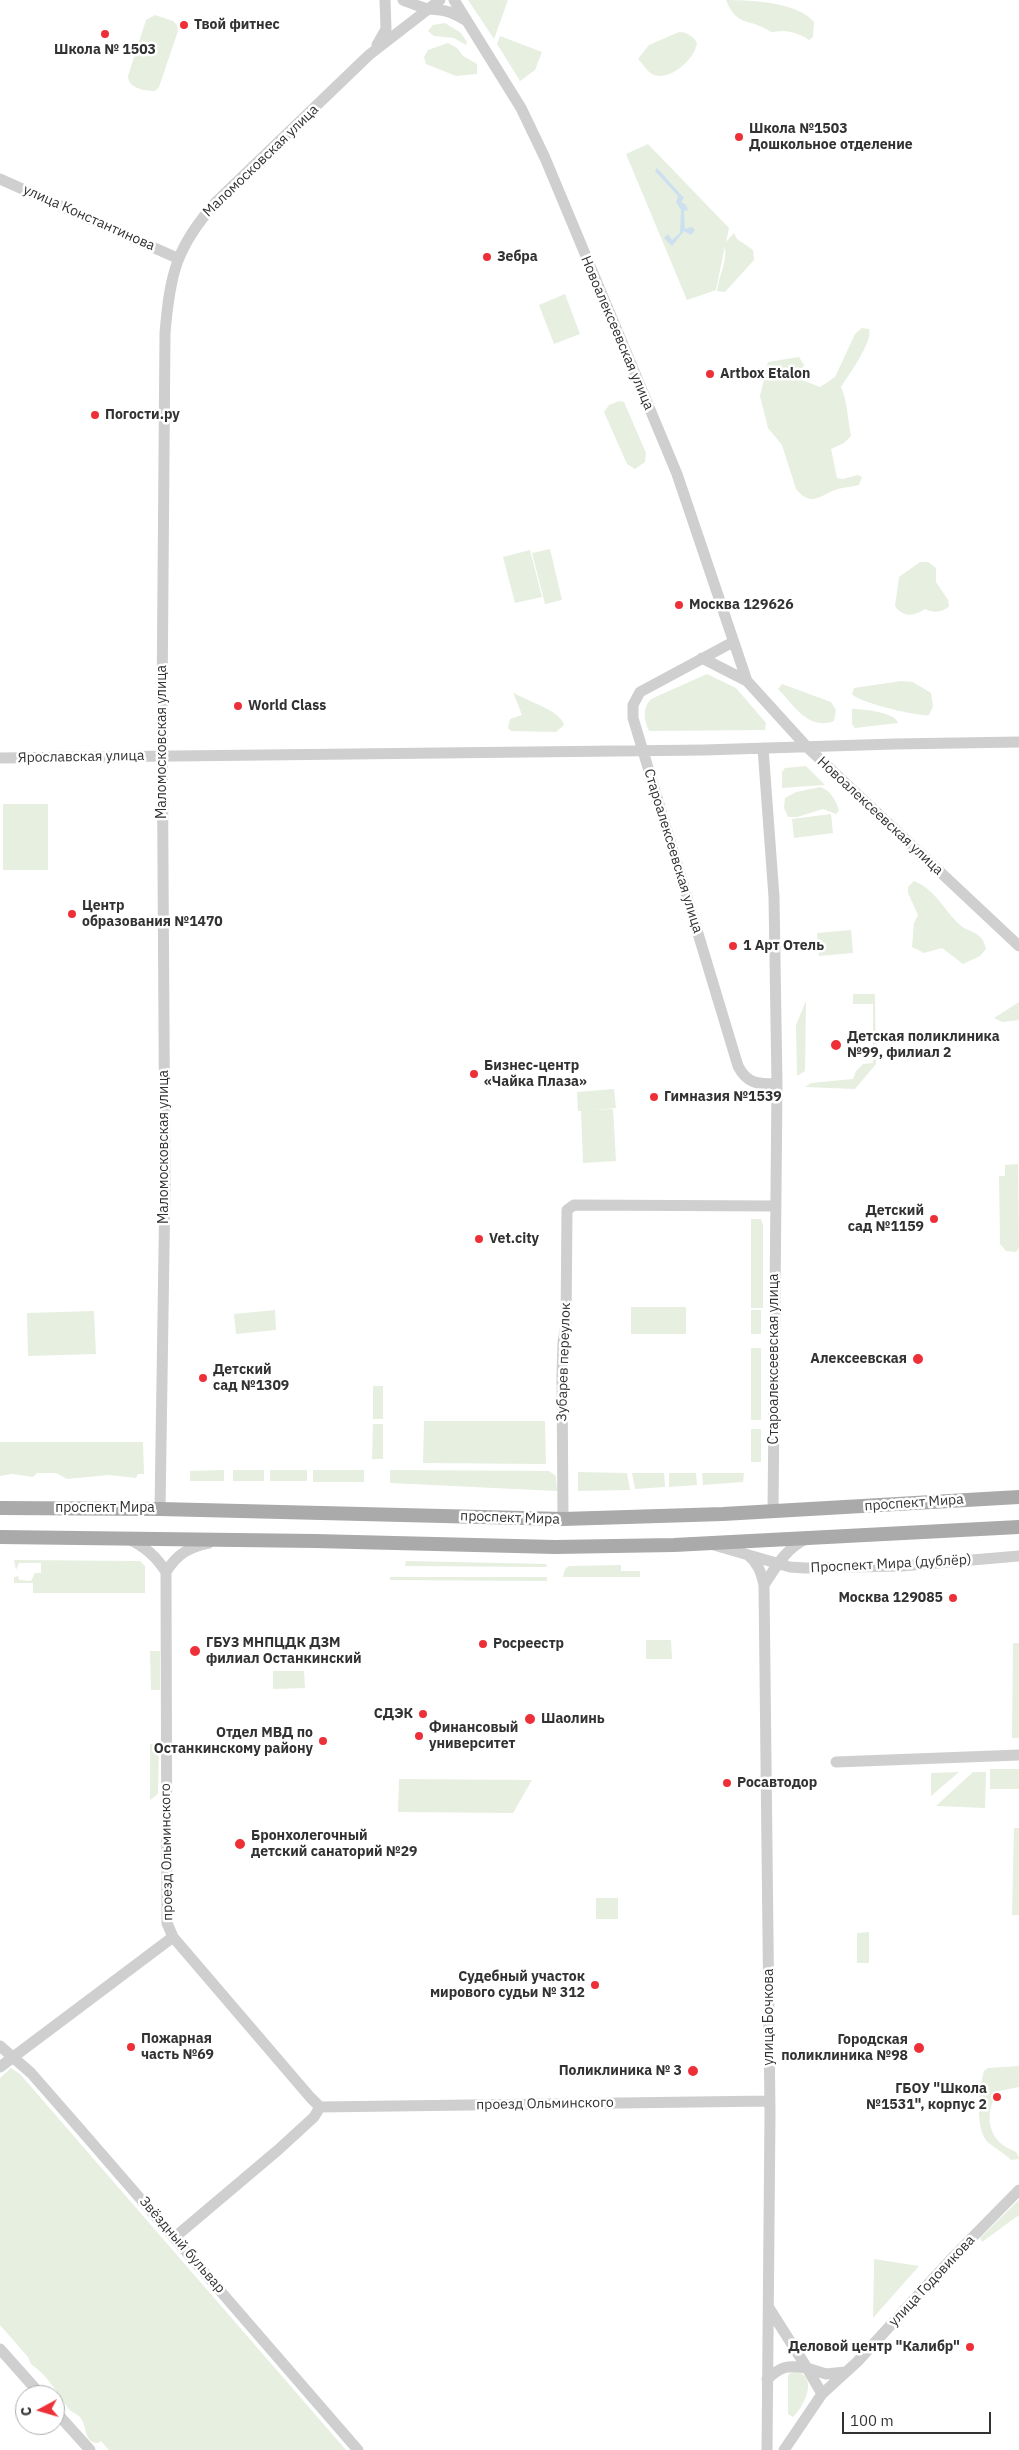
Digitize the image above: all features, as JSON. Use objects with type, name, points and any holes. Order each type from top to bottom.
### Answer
[{"type":"main road","name":"проспект Мира","points":[[0,1508],[160,1509],[563,1519],[773,1512],[1019,1497]]},
{"type":"main road","name":"проспект Мира","points":[[0,1537],[555,1547],[707,1543],[1019,1527]]},
{"type":"street","name":"Маломосковская улица","points":[[370,55],[386,29],[386,0]]},
{"type":"street","points":[[402,0],[436,3],[440,8],[453,12],[468,22]]},
{"type":"street","name":"Новоалексеевская улица","points":[[454,0],[521,108],[545,158],[677,474],[732,642],[747,681]]},
{"type":"street","name":"Маломосковская улица","points":[[160,1509],[165,1186],[162,756],[165,333],[169,293],[177,258],[201,218],[370,55],[436,3]]},
{"type":"street","name":"улица Константинова","points":[[0,180],[177,258]]},
{"type":"street","name":"Староалексеевская улица","points":[[732,642],[637,695],[633,705],[633,718],[738,1066],[743,1076],[750,1082],[776,1084]]},
{"type":"street","name":"Новоалексеевская улица","points":[[702,658],[747,681],[807,747],[1019,946]]},
{"type":"street","name":"Ярославская улица","points":[[0,758],[643,751],[1019,742]]},
{"type":"street","name":"Староалексеевская улица","points":[[763,748],[774,897],[776,1084],[773,1512]]},
{"type":"street","name":"Зубарев переулок","points":[[563,1519],[562,1375],[563,1342],[566,1325],[567,1215],[570,1206],[775,1206]]},
{"type":"street","points":[[128,1538],[158,1559],[166,1572]]},
{"type":"street","points":[[764,1585],[789,1549],[810,1538]]},
{"type":"street","points":[[166,1572],[173,1559],[183,1551],[224,1540]]},
{"type":"street","name":"Проспект Мира (дублёр)","points":[[707,1543],[778,1564],[805,1568],[902,1566],[1019,1556]]},
{"type":"street","name":"улица Бочкова","points":[[748,1555],[755,1561],[764,1585],[769,2101],[767,2450]]},
{"type":"street","name":"проезд Ольминского","points":[[166,1572],[167,1917],[169,1930],[173,1937],[320,2107],[769,2101]]},
{"type":"street","points":[[836,1762],[1019,1755]]},
{"type":"street","points":[[0,2067],[32,2045],[173,1937]]},
{"type":"street","name":"Звёздный бульвар","points":[[0,2046],[14,2056],[175,2237],[358,2450]]},
{"type":"street","points":[[175,2237],[278,2150],[314,2117],[320,2107]]},
{"type":"street","name":"улица Годовикова","points":[[784,2450],[822,2394],[857,2362],[956,2253],[1019,2190]]},
{"type":"street","points":[[768,2307],[822,2394]]},
{"type":"street","points":[[0,2349],[31,2385]]},
{"type":"street","points":[[767,2379],[780,2368],[792,2366],[826,2374],[846,2372]]},
{"type":"street","points":[[65,2422],[90,2450]]},
{"type":"green space","points":[[468,0],[508,0],[494,39]]},
{"type":"green space","points":[[726,0],[773,4],[797,10],[807,15],[814,22],[813,37],[809,40],[791,32],[771,32],[763,27],[744,21],[735,15]]},
{"type":"green space","points":[[155,15],[173,21],[177,25],[178,31],[159,87],[155,91],[134,86],[128,76],[146,20]]},
{"type":"green space","points":[[445,23],[461,33],[467,42],[466,45],[454,38],[434,36],[428,31],[433,25]]},
{"type":"green space","points":[[679,32],[690,35],[697,43],[692,56],[673,72],[659,76],[652,74],[638,59],[649,45]]},
{"type":"green space","points":[[500,36],[542,52],[535,70],[520,81],[497,44]]},
{"type":"green space","points":[[448,43],[457,48],[463,56],[477,64],[477,74],[456,76],[426,64],[424,57],[428,50]]},
{"type":"green space","points":[[648,144],[729,228],[726,242],[734,233],[737,239],[753,250],[754,260],[725,292],[717,291],[724,264],[725,246],[716,290],[687,300],[626,154]]},
{"type":"green space","points":[[565,294],[580,334],[554,344],[539,305]]},
{"type":"green space","points":[[862,328],[869,329],[868,341],[860,358],[841,387],[851,436],[844,443],[831,449],[837,478],[843,479],[858,475],[862,477],[859,485],[838,489],[816,498],[807,498],[796,489],[782,445],[768,428],[760,396],[768,362],[799,357],[804,365],[799,379],[820,387],[835,377],[855,334]]},
{"type":"green space","points":[[619,401],[624,402],[646,453],[645,462],[635,469],[627,464],[604,412],[609,405]]},
{"type":"green space","points":[[550,549],[562,600],[545,604],[532,553]]},
{"type":"green space","points":[[530,550],[542,597],[515,603],[503,557]]},
{"type":"green space","points":[[920,562],[928,562],[936,568],[936,582],[948,600],[949,606],[941,611],[934,612],[925,609],[909,615],[902,613],[895,606],[899,577]]},
{"type":"green space","points":[[707,674],[736,688],[766,723],[765,730],[649,731],[645,710],[651,699]]},
{"type":"green space","points":[[901,681],[913,682],[931,693],[933,706],[929,715],[913,714],[889,708],[865,701],[852,694],[854,688]]},
{"type":"green space","points":[[782,684],[831,702],[836,710],[834,721],[817,722],[802,715],[778,689]]},
{"type":"green space","points":[[513,692],[550,710],[564,725],[556,732],[511,731],[508,728],[510,719],[522,715]]},
{"type":"green space","points":[[852,709],[885,714],[896,719],[898,723],[855,728],[852,724]]},
{"type":"green space","points":[[806,766],[825,785],[782,788],[782,772],[785,768]]},
{"type":"green space","points":[[820,787],[830,793],[837,803],[839,811],[836,814],[823,809],[797,817],[788,817],[784,808],[785,798],[796,792]]},
{"type":"green space","points":[[3,804],[48,804],[48,870],[3,870]]},
{"type":"green space","points":[[831,814],[833,833],[794,838],[792,819]]},
{"type":"green space","points":[[914,881],[934,894],[959,924],[982,938],[986,949],[980,956],[963,964],[942,948],[924,953],[912,947],[914,923],[918,915],[908,893],[908,887]]},
{"type":"green space","points":[[851,930],[853,953],[819,956],[817,933]]},
{"type":"green space","points":[[853,994],[875,994],[876,1064],[855,1089],[805,1087],[811,1083],[853,1079],[856,1071],[863,1064],[873,1063],[873,1004],[853,1004]]},
{"type":"green space","points":[[806,1001],[805,1071],[797,1076],[796,1025]]},
{"type":"green space","points":[[1019,1002],[1019,1020],[1002,1022],[994,1018]]},
{"type":"green space","points":[[614,1089],[616,1108],[592,1110],[613,1109],[616,1161],[583,1163],[581,1111],[578,1111],[577,1092]]},
{"type":"green space","points":[[1018,1164],[1019,1248],[1016,1252],[1006,1251],[1000,1244],[999,1176],[1005,1176],[1005,1165]]},
{"type":"green space","points":[[751,1219],[761,1219],[763,1225],[763,1308],[751,1308]]},
{"type":"green space","points":[[631,1307],[686,1307],[686,1334],[631,1334]]},
{"type":"green space","points":[[275,1310],[276,1330],[236,1334],[234,1314]]},
{"type":"green space","points":[[751,1310],[761,1310],[761,1334],[751,1334]]},
{"type":"green space","points":[[94,1311],[96,1354],[28,1356],[27,1313]]},
{"type":"green space","points":[[751,1348],[761,1348],[761,1420],[751,1420]]},
{"type":"green space","points":[[373,1386],[383,1386],[383,1419],[373,1419]]},
{"type":"green space","points":[[424,1421],[545,1421],[546,1464],[423,1463]]},
{"type":"green space","points":[[373,1424],[383,1424],[383,1459],[372,1459]]},
{"type":"green space","points":[[751,1429],[761,1429],[761,1462],[751,1462]]},
{"type":"green space","points":[[0,1442],[143,1442],[144,1474],[138,1474],[136,1478],[109,1475],[67,1479],[56,1473],[37,1473],[33,1477],[12,1474],[0,1476]]},
{"type":"green space","points":[[224,1470],[224,1481],[190,1481],[190,1471]]},
{"type":"green space","points":[[233,1470],[264,1470],[264,1481],[233,1481]]},
{"type":"green space","points":[[270,1470],[307,1470],[307,1481],[270,1481]]},
{"type":"green space","points":[[313,1470],[364,1470],[364,1482],[313,1482]]},
{"type":"green space","points":[[390,1470],[549,1471],[556,1476],[557,1491],[390,1483]]},
{"type":"green space","points":[[578,1472],[627,1473],[630,1490],[578,1491]]},
{"type":"green space","points":[[632,1473],[664,1473],[665,1487],[635,1489]]},
{"type":"green space","points":[[669,1473],[696,1473],[697,1485],[669,1487]]},
{"type":"green space","points":[[702,1473],[744,1473],[743,1482],[703,1485]]},
{"type":"green space","points":[[14,1560],[140,1561],[145,1566],[145,1593],[33,1593],[33,1583],[14,1583],[14,1577],[18,1576],[19,1580],[31,1581],[35,1573],[41,1573],[41,1563],[19,1563],[16,1570]]},
{"type":"green space","points":[[406,1561],[546,1564],[547,1567],[405,1566]]},
{"type":"green space","points":[[621,1565],[621,1571],[640,1571],[640,1577],[563,1577],[565,1569],[569,1566]]},
{"type":"green space","points":[[390,1577],[547,1577],[547,1581],[390,1580]]},
{"type":"green space","points":[[646,1640],[671,1640],[672,1659],[646,1659]]},
{"type":"green space","points":[[1013,1643],[1019,1643],[1019,1738],[1012,1738]]},
{"type":"green space","points":[[150,1651],[160,1651],[160,1690],[151,1690]]},
{"type":"green space","points":[[273,1671],[304,1671],[305,1688],[273,1689]]},
{"type":"green space","points":[[159,1743],[158,1794],[150,1800],[150,1744]]},
{"type":"green space","points":[[990,1769],[1019,1769],[1019,1789],[990,1789]]},
{"type":"green space","points":[[959,1772],[931,1796],[931,1773]]},
{"type":"green space","points":[[973,1772],[986,1772],[985,1808],[936,1806]]},
{"type":"green space","points":[[399,1779],[532,1780],[513,1813],[398,1812]]},
{"type":"green space","points":[[1014,1828],[1019,1828],[1019,1915],[1012,1915]]},
{"type":"green space","points":[[596,1898],[618,1898],[618,1919],[596,1919]]},
{"type":"green space","points":[[869,1932],[869,1963],[857,1963],[857,1933]]},
{"type":"green space","points":[[1019,2066],[1019,2087],[999,2091],[990,2113],[991,2128],[994,2135],[999,2142],[1016,2152],[1019,2159],[1011,2160],[987,2142],[983,2134],[979,2116],[980,2097],[984,2071],[988,2068]]},
{"type":"green space","points":[[11,2068],[20,2074],[346,2450],[109,2450],[101,2441],[98,2443],[91,2441],[81,2418],[65,2404],[65,2385],[52,2385],[31,2364],[28,2357],[0,2325],[0,2078]]},
{"type":"green space","points":[[1019,2200],[1019,2215],[982,2242],[980,2238]]},
{"type":"green space","points":[[874,2259],[919,2266],[873,2318],[874,2266]]},
{"type":"green space","points":[[795,2371],[802,2374],[806,2379],[808,2391],[798,2412],[793,2417],[788,2414],[788,2378],[789,2374]]},
{"type":"water","points":[[657,168],[684,198],[681,202],[686,205],[688,210],[684,211],[685,229],[692,227],[695,230],[691,235],[684,231],[672,246],[664,238],[668,234],[672,240],[680,233],[681,210],[676,202],[678,196],[655,171]]},
{"type":"place","name":"Твой фитнес","points":[[184,25]]},
{"type":"place","name":"Школа № 1503","points":[[105,34]]},
{"type":"place","name":"Школа №1503 Дошкольное отделение","points":[[739,137]]},
{"type":"place","name":"Зебра","points":[[487,257]]},
{"type":"place","name":"Artbox Etalon","points":[[710,374]]},
{"type":"place","name":"Погости.ру","points":[[95,415]]},
{"type":"place","name":"Москва 129626","points":[[679,605]]},
{"type":"place","name":"World Class","points":[[238,706]]},
{"type":"place","name":"Центр образования №1470","points":[[72,914]]},
{"type":"place","name":"1 Арт Отель","points":[[733,946]]},
{"type":"place","name":"Детская поликлиника №99, филиал 2","points":[[836,1045]]},
{"type":"place","name":"Бизнес-центр «Чайка Плаза»","points":[[474,1074]]},
{"type":"place","name":"Гимназия №1539","points":[[654,1097]]},
{"type":"place","name":"Детский сад №1159","points":[[934,1219]]},
{"type":"place","name":"Vet.city","points":[[479,1239]]},
{"type":"place","name":"Алексеевская","points":[[918,1359]]},
{"type":"place","name":"Детский сад №1309","points":[[203,1378]]},
{"type":"place","name":"Москва 129085","points":[[953,1598]]},
{"type":"place","name":"Росреестр","points":[[483,1644]]},
{"type":"place","name":"ГБУЗ МНПЦДК ДЗМ филиал Останкинский","points":[[195,1651]]},
{"type":"place","name":"СДЭК","points":[[423,1714]]},
{"type":"place","name":"Шаолинь","points":[[530,1719]]},
{"type":"place","name":"Финансовый университет","points":[[419,1736]]},
{"type":"place","name":"Отдел МВД по Останкинскому району","points":[[323,1741]]},
{"type":"place","name":"Росавтодор","points":[[727,1783]]},
{"type":"place","name":"Бронхолегочный детский санаторий №29","points":[[240,1844]]},
{"type":"place","name":"Судебный участок мирового судьи № 312","points":[[595,1985]]},
{"type":"place","name":"Пожарная часть №69","points":[[131,2047]]},
{"type":"place","name":"Городская поликлиника №98","points":[[919,2048]]},
{"type":"place","name":"Поликлиника № 3","points":[[693,2071]]},
{"type":"place","name":"ГБОУ \"Школа №1531\", корпус 2","points":[[997,2097]]},
{"type":"place","name":"Деловой центр \"Калибр\"","points":[[970,2347]]}]
